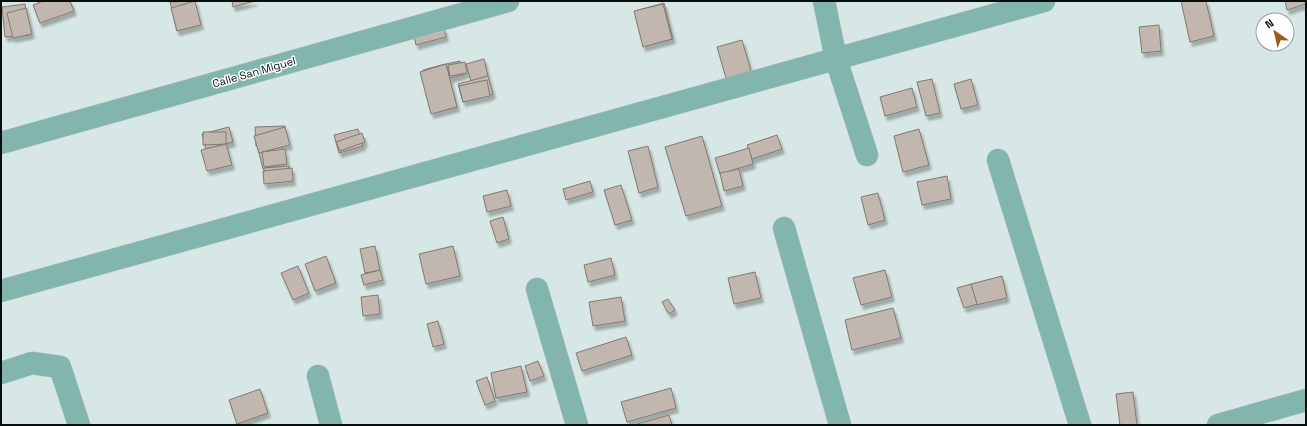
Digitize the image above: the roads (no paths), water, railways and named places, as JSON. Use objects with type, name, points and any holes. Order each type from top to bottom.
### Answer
[{"type":"street","name":"Calle San Miguel","points":[[1,143],[508,1]]},
{"type":"street","points":[[824,1],[836,59],[866,155]]},
{"type":"street","points":[[1,291],[1044,1]]},
{"type":"street","points":[[998,160],[1080,425]]},
{"type":"street","points":[[784,228],[840,425]]},
{"type":"street","points":[[537,289],[577,425]]},
{"type":"street","points":[[1,373],[32,363],[60,367],[79,425]]},
{"type":"street","points":[[318,376],[331,425]]},
{"type":"street","points":[[1218,425],[1306,400]]}]
